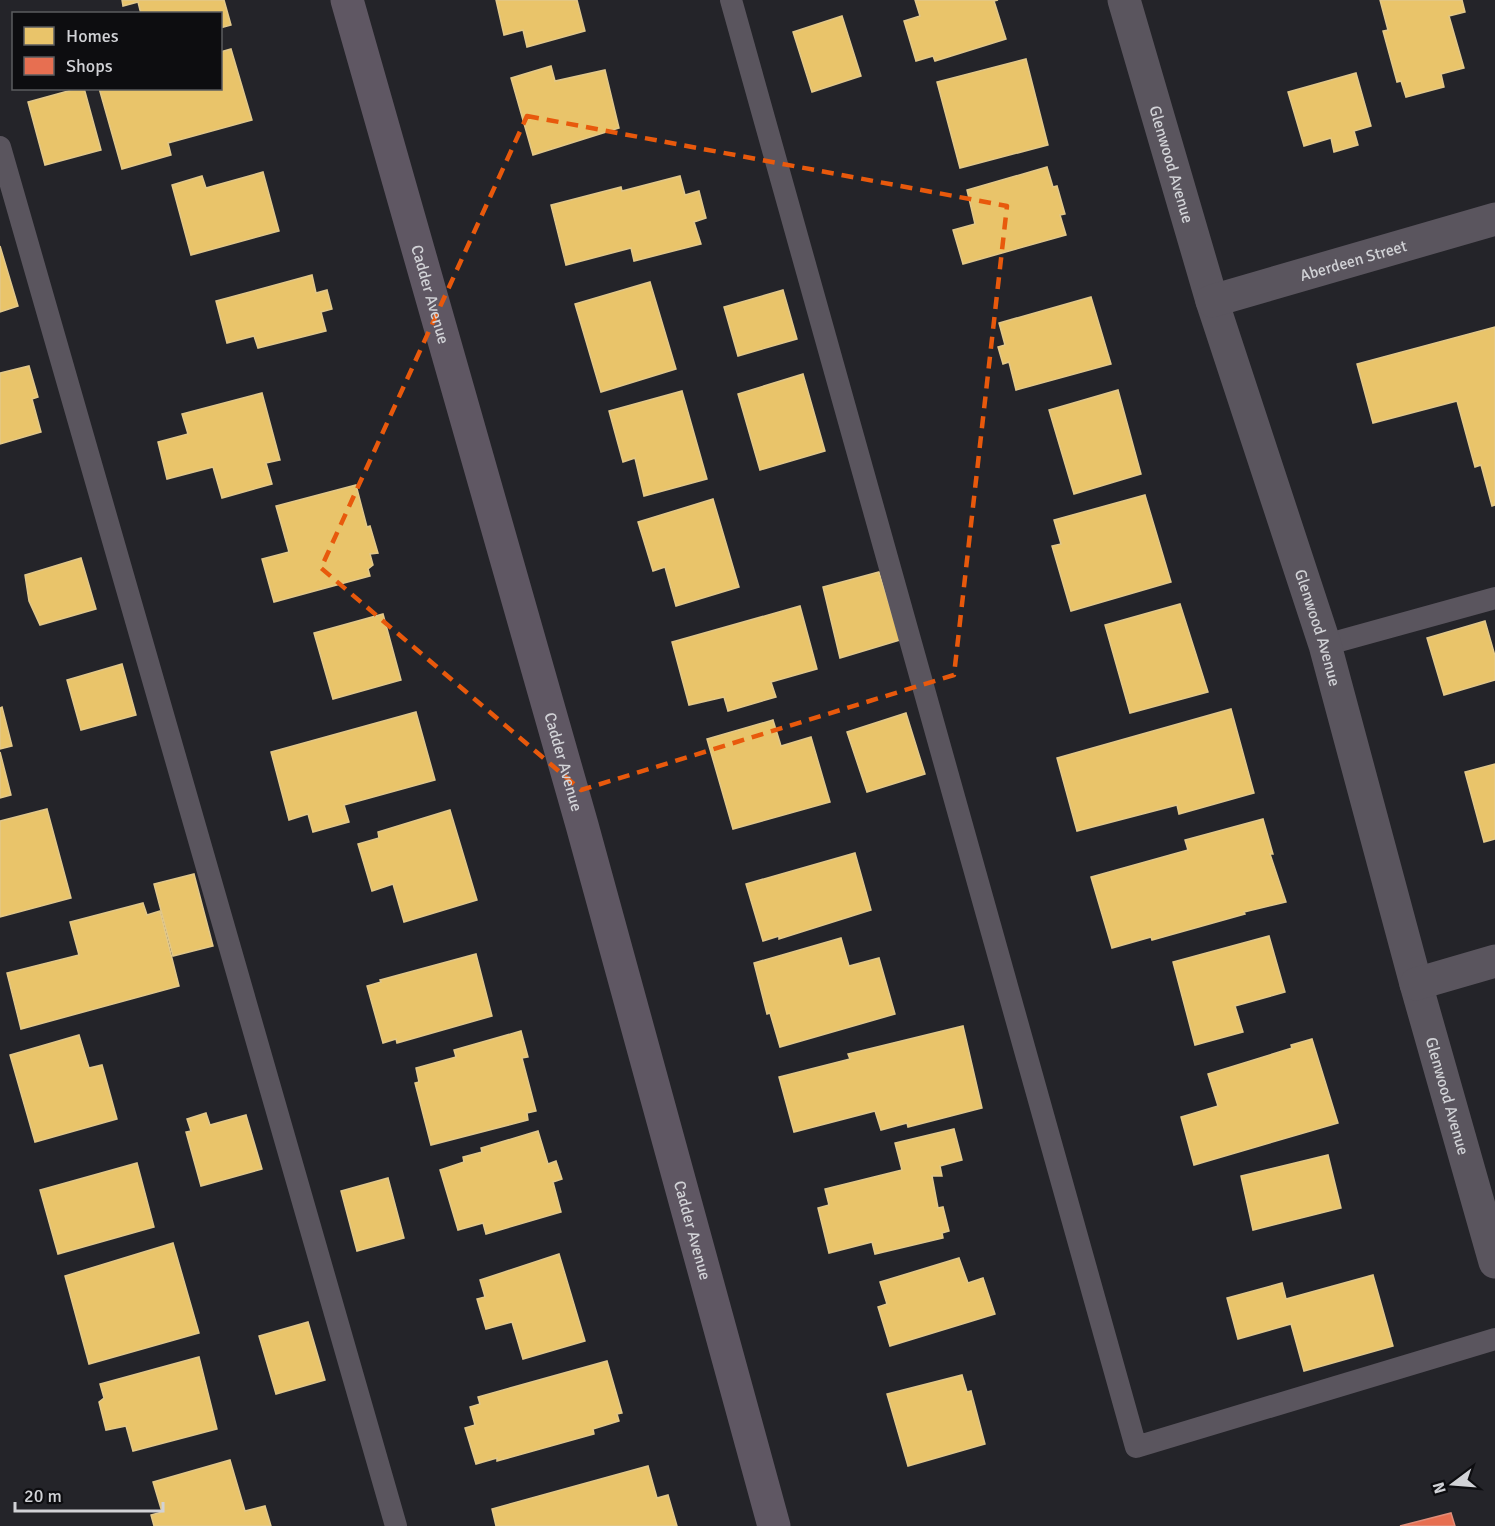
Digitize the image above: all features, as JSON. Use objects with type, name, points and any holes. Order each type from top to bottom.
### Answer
[{"type":"main road","name":"Cadder Avenue","points":[[347,0],[579,814],[774,1526]]},
{"type":"street","name":"Glenwood Avenue","points":[[1124,0],[1212,301],[1325,645],[1416,984],[1495,1262]]},
{"type":"street","name":"Aberdeen Street","points":[[1212,301],[1495,219]]},
{"type":"street","points":[[1416,984],[1495,961]]},
{"type":"lane","points":[[731,0],[1136,1447],[1495,1339]]},
{"type":"lane","points":[[0,147],[396,1526]]},
{"type":"lane","points":[[1325,645],[1495,598]]},
{"type":"highlighted area","points":[[527,116],[1007,206],[954,675],[581,790],[321,568]]},
{"type":"building: Homes","points":[[122,0],[224,0],[231,25],[222,27],[222,12],[140,12],[138,2],[123,6]]},
{"type":"building: Homes","points":[[496,0],[577,0],[585,31],[527,47],[523,30],[504,35]]},
{"type":"building: Homes","points":[[915,0],[998,0],[994,1],[1006,39],[935,61],[933,56],[916,61],[904,21],[920,16]]},
{"type":"building: Homes","points":[[1380,0],[1462,0],[1465,12],[1449,16],[1464,68],[1441,74],[1444,87],[1406,97],[1401,81],[1397,82],[1383,31],[1388,30]]},
{"type":"building: Homes","points":[[842,16],[861,76],[812,92],[793,32]]},
{"type":"building: Homes","points":[[231,49],[252,120],[168,143],[171,155],[122,169],[100,90],[222,90],[222,51]]},
{"type":"building: Homes","points":[[1026,59],[1048,145],[960,168],[937,82]]},
{"type":"building: Homes","points":[[551,66],[555,81],[605,70],[619,128],[533,155],[511,78]]},
{"type":"building: Homes","points":[[1356,73],[1371,126],[1354,131],[1358,145],[1334,152],[1331,138],[1304,146],[1288,92]]},
{"type":"building: Homes","points":[[72,90],[85,90],[101,150],[45,165],[28,102]]},
{"type":"building: Homes","points":[[1047,167],[1053,187],[1057,186],[1065,214],[1060,215],[1066,235],[963,264],[953,230],[975,224],[967,190]]},
{"type":"building: Homes","points":[[263,172],[279,231],[191,255],[172,185],[202,176],[206,188]]},
{"type":"building: Homes","points":[[680,176],[685,195],[699,191],[706,218],[694,222],[701,244],[634,261],[631,248],[566,265],[551,205],[621,187],[622,191]]},
{"type":"building: Homes","points":[[0,246],[18,306],[0,312]]},
{"type":"building: Homes","points":[[312,275],[316,293],[327,290],[332,309],[321,312],[326,331],[258,348],[254,336],[227,343],[216,301]]},
{"type":"building: Homes","points":[[650,282],[676,369],[601,392],[575,304]]},
{"type":"building: Homes","points":[[783,290],[797,339],[738,356],[724,307]]},
{"type":"building: Homes","points":[[1091,297],[1111,364],[1016,390],[1009,362],[1003,364],[998,347],[1005,345],[999,323]]},
{"type":"building: Homes","points":[[1495,327],[1495,505],[1492,506],[1481,465],[1475,467],[1457,401],[1373,423],[1357,364]]},
{"type":"building: Homes","points":[[29,366],[38,397],[32,399],[41,432],[0,444],[0,373]]},
{"type":"building: Homes","points":[[803,374],[825,451],[760,470],[738,394]]},
{"type":"building: Homes","points":[[1118,390],[1141,474],[1074,494],[1049,410]]},
{"type":"building: Homes","points":[[682,391],[707,479],[644,496],[635,458],[623,462],[609,411]]},
{"type":"building: Homes","points":[[262,393],[280,460],[266,463],[272,484],[222,498],[213,467],[167,479],[158,442],[188,434],[182,414]]},
{"type":"building: Homes","points":[[356,485],[367,527],[370,526],[378,553],[370,554],[373,565],[368,569],[370,576],[274,602],[262,559],[289,552],[276,506]]},
{"type":"building: Homes","points":[[1145,495],[1171,582],[1071,611],[1052,546],[1061,544],[1054,520]]},
{"type":"building: Homes","points":[[713,499],[739,587],[676,606],[665,567],[653,571],[638,522]]},
{"type":"building: Homes","points":[[81,558],[96,609],[40,625],[29,601],[25,575]]},
{"type":"building: Homes","points":[[879,572],[900,640],[840,658],[823,587]]},
{"type":"building: Homes","points":[[1180,604],[1208,692],[1130,713],[1105,625]]},
{"type":"building: Homes","points":[[800,606],[817,669],[771,682],[776,697],[728,711],[724,697],[689,705],[672,642]]},
{"type":"building: Homes","points":[[383,614],[401,680],[333,699],[314,633]]},
{"type":"building: Homes","points":[[1485,621],[1495,656],[1495,680],[1444,695],[1427,638]]},
{"type":"building: Homes","points":[[122,664],[136,715],[81,730],[67,680]]},
{"type":"building: Homes","points":[[2,707],[12,746],[0,749],[0,708]]},
{"type":"building: Homes","points":[[1231,709],[1254,793],[1179,814],[1177,805],[1077,831],[1057,758]]},
{"type":"building: Homes","points":[[416,712],[435,780],[344,805],[349,822],[313,832],[308,814],[289,820],[271,752]]},
{"type":"building: Homes","points":[[906,713],[925,774],[867,792],[847,732]]},
{"type":"building: Homes","points":[[773,720],[781,746],[811,737],[830,802],[733,829],[707,739]]},
{"type":"building: Homes","points":[[0,752],[11,795],[0,798]]},
{"type":"building: Homes","points":[[1495,764],[1495,839],[1484,842],[1465,772]]},
{"type":"building: Homes","points":[[47,809],[71,898],[0,917],[0,821]]},
{"type":"building: Homes","points":[[450,810],[477,900],[404,922],[393,884],[372,891],[358,844],[379,838],[378,832]]},
{"type":"building: Homes","points":[[1263,819],[1273,854],[1270,854],[1286,902],[1244,912],[1245,914],[1152,940],[1151,937],[1112,948],[1091,877],[1188,850],[1185,840]]},
{"type":"building: Homes","points":[[855,853],[871,910],[779,939],[779,936],[763,941],[746,884]]},
{"type":"building: Homes","points":[[194,874],[213,946],[173,956],[154,884]]},
{"type":"building: Homes","points":[[143,903],[147,915],[160,911],[179,986],[21,1029],[7,973],[79,955],[70,922]]},
{"type":"building: Homes","points":[[1269,936],[1285,992],[1235,1006],[1243,1032],[1195,1045],[1173,962]]},
{"type":"building: Homes","points":[[841,938],[849,966],[879,958],[895,1014],[780,1047],[770,1013],[767,1014],[754,963]]},
{"type":"building: Homes","points":[[476,954],[492,1016],[397,1043],[396,1039],[383,1043],[367,986],[381,982],[380,980]]},
{"type":"building: Homes","points":[[963,1026],[982,1108],[908,1127],[907,1123],[881,1130],[875,1111],[794,1132],[779,1077],[850,1059],[848,1054]]},
{"type":"building: Homes","points":[[521,1031],[528,1057],[522,1058],[536,1111],[527,1113],[528,1120],[431,1145],[415,1083],[419,1082],[416,1068],[456,1057],[454,1050]]},
{"type":"building: Homes","points":[[79,1035],[89,1068],[102,1065],[117,1119],[35,1142],[10,1055]]},
{"type":"building: Homes","points":[[1312,1039],[1338,1123],[1194,1165],[1181,1117],[1218,1106],[1208,1074],[1292,1048],[1291,1045]]},
{"type":"building: Homes","points":[[206,1113],[210,1125],[246,1115],[262,1169],[201,1186],[186,1132],[191,1131],[187,1119]]},
{"type":"building: Homes","points":[[954,1129],[962,1160],[940,1166],[942,1176],[932,1176],[938,1208],[943,1207],[949,1231],[942,1233],[943,1238],[875,1254],[872,1242],[829,1253],[818,1208],[829,1205],[825,1189],[902,1170],[895,1143]]},
{"type":"building: Homes","points":[[538,1131],[548,1164],[556,1161],[562,1179],[553,1182],[561,1212],[486,1234],[483,1223],[458,1230],[440,1170],[464,1162],[463,1157],[482,1152],[481,1148]]},
{"type":"building: Homes","points":[[1328,1155],[1341,1208],[1253,1230],[1241,1176]]},
{"type":"building: Homes","points":[[137,1163],[154,1227],[58,1254],[40,1190]]},
{"type":"building: Homes","points":[[388,1178],[404,1238],[357,1251],[341,1191]]},
{"type":"building: Homes","points":[[173,1243],[199,1333],[89,1364],[65,1276]]},
{"type":"building: Homes","points":[[559,1254],[585,1341],[523,1359],[512,1322],[486,1329],[477,1299],[485,1297],[480,1280]]},
{"type":"building: Homes","points":[[959,1258],[968,1283],[983,1278],[995,1314],[890,1346],[878,1307],[887,1304],[880,1282]]},
{"type":"building: Homes","points":[[1373,1275],[1393,1346],[1304,1371],[1291,1324],[1238,1339],[1227,1298],[1282,1283],[1286,1299]]},
{"type":"building: Homes","points":[[308,1322],[325,1380],[276,1394],[259,1336]]},
{"type":"building: Homes","points":[[199,1357],[217,1429],[133,1451],[126,1426],[106,1430],[99,1402],[104,1398],[100,1384]]},
{"type":"building: Homes","points":[[607,1361],[622,1413],[617,1414],[619,1421],[593,1429],[594,1434],[497,1461],[497,1458],[476,1464],[465,1428],[475,1425],[470,1407],[480,1404],[478,1397]]},
{"type":"building: Homes","points":[[962,1375],[967,1392],[971,1391],[985,1444],[908,1466],[887,1394]]},
{"type":"building: Homes","points":[[230,1460],[245,1511],[265,1506],[271,1526],[154,1526],[151,1515],[162,1512],[153,1482]]},
{"type":"building: Homes","points":[[648,1466],[657,1498],[668,1495],[677,1526],[496,1526],[492,1509]]},
{"type":"building: Shops","points":[[1451,1513],[1455,1526],[1400,1526]]}]
